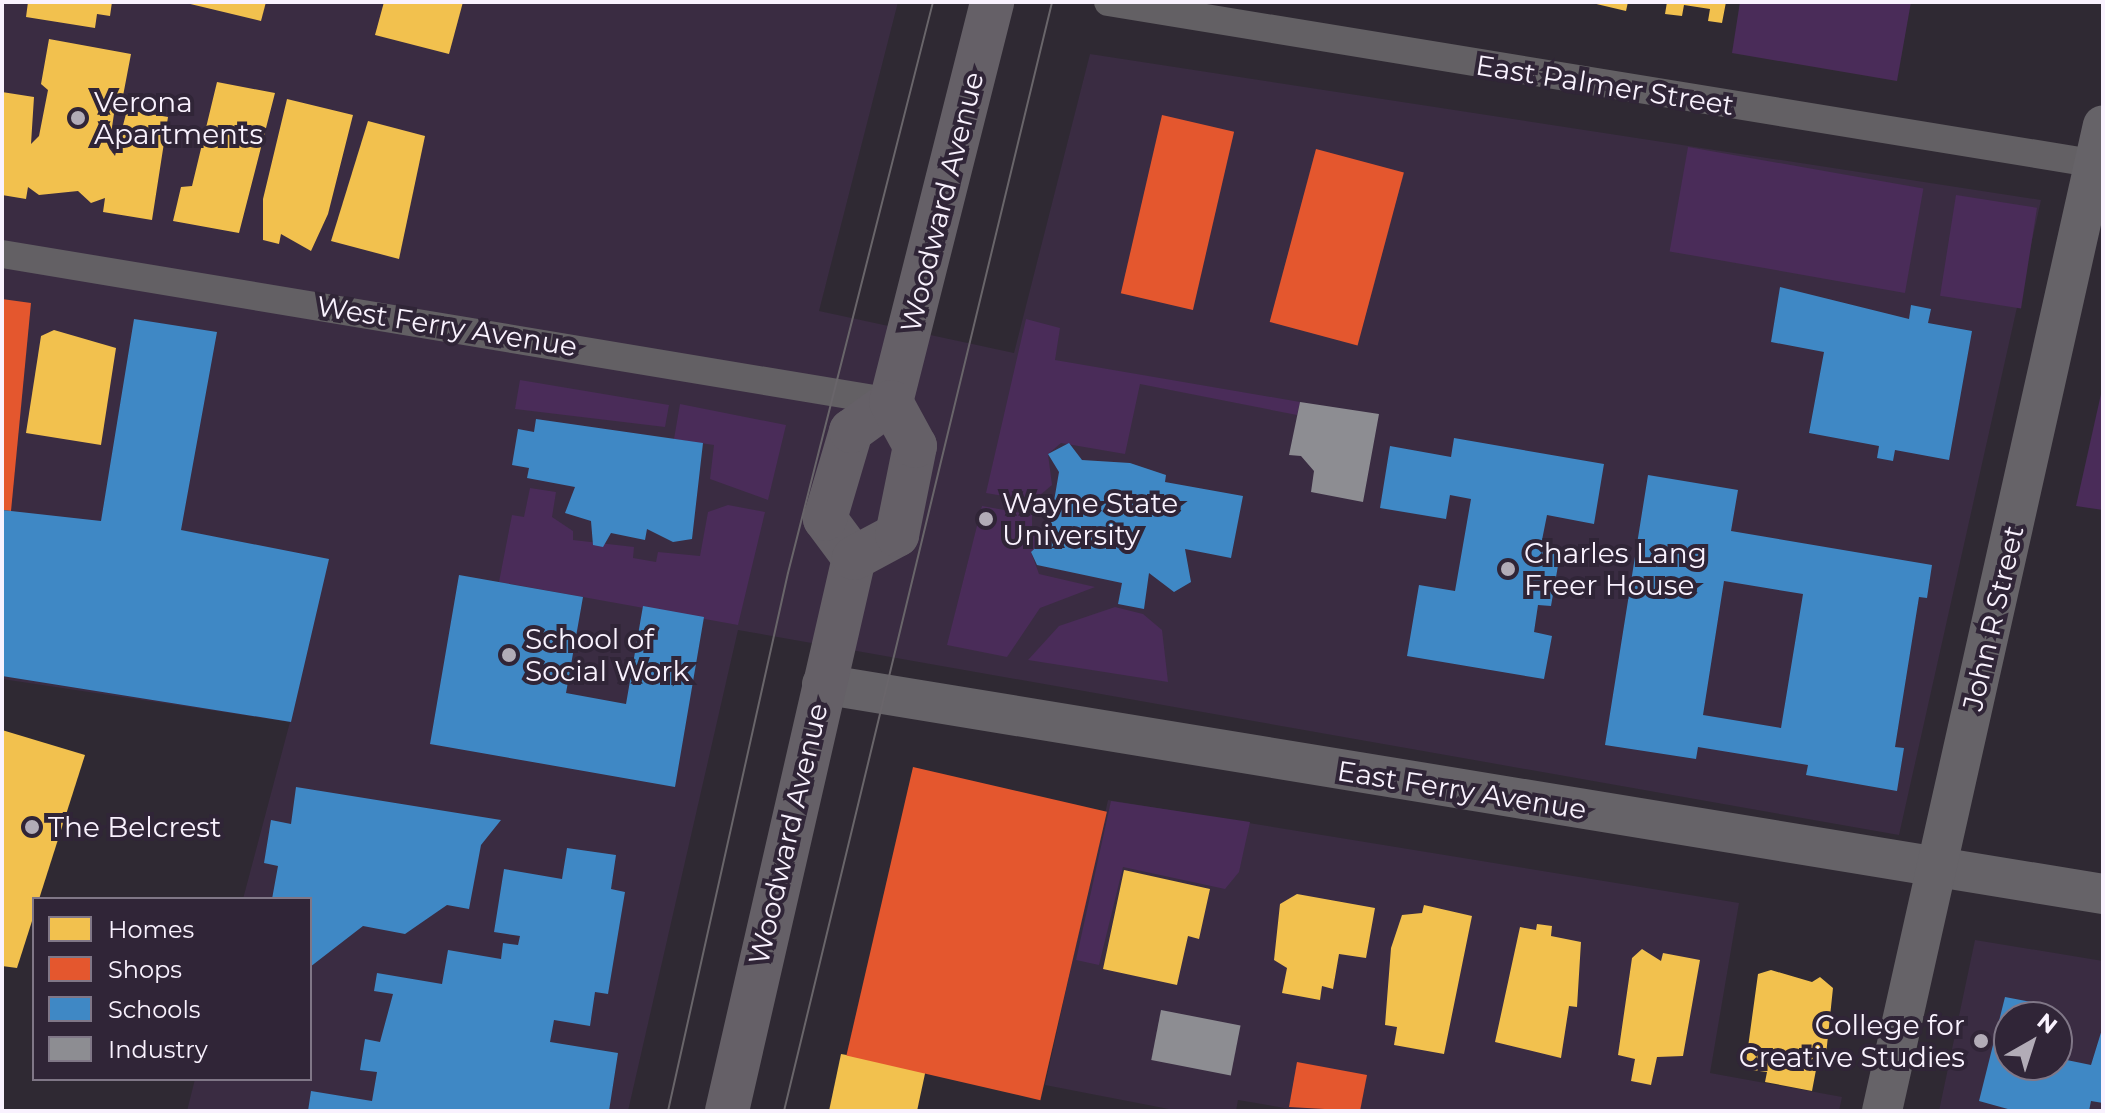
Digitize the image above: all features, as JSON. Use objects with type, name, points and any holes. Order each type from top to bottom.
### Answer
[{"type":"main road","name":"Woodward Avenue","points":[[891,402],[992,2]]},
{"type":"main road","points":[[891,402],[915,446],[897,535],[854,558],[825,519],[851,431],[891,402]]},
{"type":"main road","name":"Woodward Avenue","points":[[727,1111],[822,684],[854,558]]},
{"type":"street","name":"East Palmer Street","points":[[1108,2],[2098,165]]},
{"type":"street","name":"John R Street","points":[[1882,1111],[2098,165],[2103,125]]},
{"type":"street","name":"West Ferry Avenue","points":[[2,254],[891,402]]},
{"type":"street","name":"East Ferry Avenue","points":[[822,684],[2103,894]]},
{"type":"shaded area","name":"Wayne State University","points":[[2,2],[898,2],[819,311],[1014,353],[1090,54],[2041,200],[1899,835],[738,630],[628,1111],[187,1111],[194,1081],[312,1081],[312,897],[244,897],[290,722],[2,679]]},
{"type":"shaded area","points":[[1740,2],[1911,2],[1897,81],[1732,53]]},
{"type":"shaded area","points":[[1688,147],[1923,189],[1905,293],[1670,251]]},
{"type":"shaded area","points":[[1956,195],[2037,208],[2021,309],[1940,296]]},
{"type":"shaded area","points":[[1026,319],[1060,328],[1055,360],[1300,402],[1297,415],[1140,384],[1125,454],[1061,443],[1048,454],[1052,485],[1033,501],[986,493]]},
{"type":"shaded area","points":[[520,380],[669,405],[665,427],[515,409]]},
{"type":"shaded area","points":[[2103,385],[2103,510],[2076,506]]},
{"type":"shaded area","points":[[680,404],[786,425],[768,500],[710,479],[714,445],[674,439]]},
{"type":"shaded area","points":[[530,488],[556,492],[552,517],[573,531],[573,540],[634,547],[633,558],[656,562],[658,552],[700,556],[708,512],[728,505],[765,512],[738,625],[499,582],[512,515],[524,517]]},
{"type":"shaded area","points":[[982,506],[1032,515],[1032,527],[1049,534],[1031,552],[1039,574],[1095,587],[1040,608],[1007,657],[947,645]]},
{"type":"shaded area","points":[[1115,607],[1143,614],[1162,630],[1168,682],[1028,660],[1059,626]]},
{"type":"shaded area","points":[[1108,800],[1739,903],[1710,1073],[1842,1097],[1839,1111],[1302,1111],[1238,1100],[1236,1111],[1179,1111],[1045,1085]]},
{"type":"shaded area","points":[[1111,801],[1250,822],[1239,872],[1225,889],[1123,867],[1099,965],[1076,960]]},
{"type":"shaded area","name":"College for Creative Studies","points":[[1975,940],[2103,961],[2103,1111],[1939,1111]]},
{"type":"building: Homes","points":[[28,2],[112,2],[110,16],[97,14],[95,28],[26,17]]},
{"type":"building: Homes","points":[[182,2],[266,2],[261,21]]},
{"type":"building: Homes","points":[[384,2],[463,2],[449,54],[375,35]]},
{"type":"building: Homes","points":[[1588,2],[1628,2],[1626,11]]},
{"type":"building: Homes","points":[[1667,2],[1726,2],[1722,23],[1708,21],[1710,9],[1684,5],[1682,16],[1665,14]]},
{"type":"building: Homes","points":[[49,39],[131,54],[123,96],[116,100],[109,148],[115,156],[127,110],[168,117],[152,220],[103,212],[105,198],[91,203],[78,191],[39,195],[28,187],[26,199],[2,195],[2,92],[34,97],[31,144],[39,136],[48,90],[41,84]]},
{"type":"building: Homes","points":[[217,82],[275,93],[239,233],[173,221],[181,187],[192,186]]},
{"type":"building: Homes","points":[[287,99],[353,115],[328,214],[311,251],[281,234],[279,244],[263,240],[263,199]]},
{"type":"building: Homes","points":[[368,121],[425,136],[399,259],[331,241]]},
{"type":"building: Homes","points":[[54,330],[116,348],[101,445],[26,433],[41,336]]},
{"type":"building: Homes","name":"The Belcrest","points":[[2,730],[85,755],[40,897],[32,897],[32,921],[17,968],[2,966]]},
{"type":"building: Homes","points":[[1124,870],[1210,889],[1199,939],[1188,936],[1177,985],[1103,969]]},
{"type":"building: Homes","points":[[1297,894],[1375,908],[1366,958],[1339,954],[1333,989],[1322,986],[1320,1000],[1282,993],[1287,968],[1274,960],[1280,904]]},
{"type":"building: Homes","points":[[1424,905],[1472,916],[1444,1054],[1394,1045],[1397,1027],[1385,1025],[1391,948],[1402,915],[1422,913]]},
{"type":"building: Homes","points":[[1537,924],[1552,926],[1551,936],[1581,942],[1577,1007],[1569,1006],[1561,1058],[1495,1042],[1520,927],[1536,930]]},
{"type":"building: Homes","points":[[1642,949],[1661,961],[1663,953],[1700,960],[1683,1056],[1657,1057],[1651,1085],[1631,1081],[1635,1059],[1618,1055],[1632,958]]},
{"type":"building: Homes","points":[[1771,970],[1812,982],[1820,977],[1833,988],[1826,1055],[1819,1054],[1812,1091],[1765,1082],[1767,1072],[1745,1069],[1758,974]]},
{"type":"building: Homes","points":[[841,1054],[926,1069],[917,1111],[829,1111]]},
{"type":"building: Shops","points":[[1162,115],[1234,132],[1193,310],[1121,293]]},
{"type":"building: Shops","points":[[1316,149],[1404,173],[1358,345],[1270,322]]},
{"type":"building: Shops","points":[[2,299],[31,303],[11,511],[2,510]]},
{"type":"building: Shops","points":[[913,767],[1107,812],[1040,1100],[846,1055]]},
{"type":"building: Shops","points":[[1297,1062],[1367,1075],[1360,1111],[1289,1107]]},
{"type":"building: Schools","points":[[1780,287],[1909,319],[1911,305],[1931,309],[1928,323],[1972,331],[1949,460],[1895,450],[1893,461],[1877,458],[1879,446],[1809,433],[1824,352],[1771,342]]},
{"type":"building: Schools","points":[[134,319],[217,332],[181,530],[329,559],[291,722],[2,676],[2,510],[101,521]]},
{"type":"building: Schools","points":[[536,419],[703,443],[692,539],[673,542],[647,529],[645,540],[611,533],[603,547],[593,545],[591,521],[565,513],[575,487],[527,478],[529,468],[512,465],[518,429],[534,432]]},
{"type":"building: Schools","name":"Charles Lang Freer House","points":[[1454,438],[1604,464],[1594,524],[1547,515],[1540,550],[1560,554],[1551,606],[1538,605],[1534,632],[1552,636],[1544,679],[1407,656],[1419,585],[1455,591],[1471,499],[1450,495],[1446,519],[1380,508],[1390,446],[1451,457]]},
{"type":"building: Schools","points":[[1069,443],[1082,460],[1130,463],[1166,475],[1165,482],[1243,496],[1231,558],[1185,549],[1191,582],[1174,592],[1149,573],[1144,609],[1118,604],[1122,583],[1037,565],[1031,552],[1048,536],[1059,472],[1048,454]]},
{"type":"building: Schools","points":[[1648,475],[1738,490],[1731,531],[1932,565],[1927,598],[1919,597],[1895,747],[1904,748],[1897,791],[1806,775],[1808,765],[1698,747],[1696,759],[1605,745]],"holes":[[[1724,581],[1803,594],[1781,728],[1703,715]]]},
{"type":"building: Schools","name":"School of Social Work","points":[[459,575],[583,597],[566,693],[626,704],[643,606],[704,617],[675,787],[430,744]]},
{"type":"building: Schools","points":[[296,787],[501,820],[481,845],[469,909],[447,905],[405,934],[363,926],[312,965],[312,897],[272,897],[278,866],[264,863],[271,820],[291,824]]},
{"type":"building: Schools","points":[[567,848],[616,855],[611,889],[625,892],[608,994],[595,992],[590,1026],[554,1020],[550,1042],[618,1053],[609,1111],[308,1111],[311,1091],[372,1101],[377,1072],[360,1070],[365,1039],[380,1042],[393,994],[374,991],[377,973],[442,984],[448,950],[501,959],[503,943],[518,945],[520,936],[494,932],[504,869],[562,879]]},
{"type":"building: Schools","points":[[2005,997],[2026,1001],[2004,1001]]},
{"type":"building: Schools","points":[[2103,1026],[2103,1103],[2091,1101],[2089,1111],[2015,1111],[1979,1101],[1993,1045],[1993,1081],[2073,1081],[2073,1061],[2091,1065]]},
{"type":"building: Industry","points":[[1300,402],[1379,414],[1363,502],[1311,492],[1314,471],[1301,456],[1289,455]]},
{"type":"building: Industry","points":[[1161,1010],[1241,1025],[1231,1076],[1151,1060]]},
{"type":"tram line","points":[[668,1111],[788,573],[933,2]]},
{"type":"tram line","points":[[784,1111],[1052,2]]},
{"type":"place","name":"Verona Apartments","points":[[78,118]]},
{"type":"place","name":"Wayne State University","points":[[986,519]]},
{"type":"place","name":"Charles Lang Freer House","points":[[1508,569]]},
{"type":"place","name":"School of Social Work","points":[[509,655]]},
{"type":"place","name":"The Belcrest","points":[[32,827]]},
{"type":"place","name":"College for Creative Studies","points":[[1981,1041]]}]
